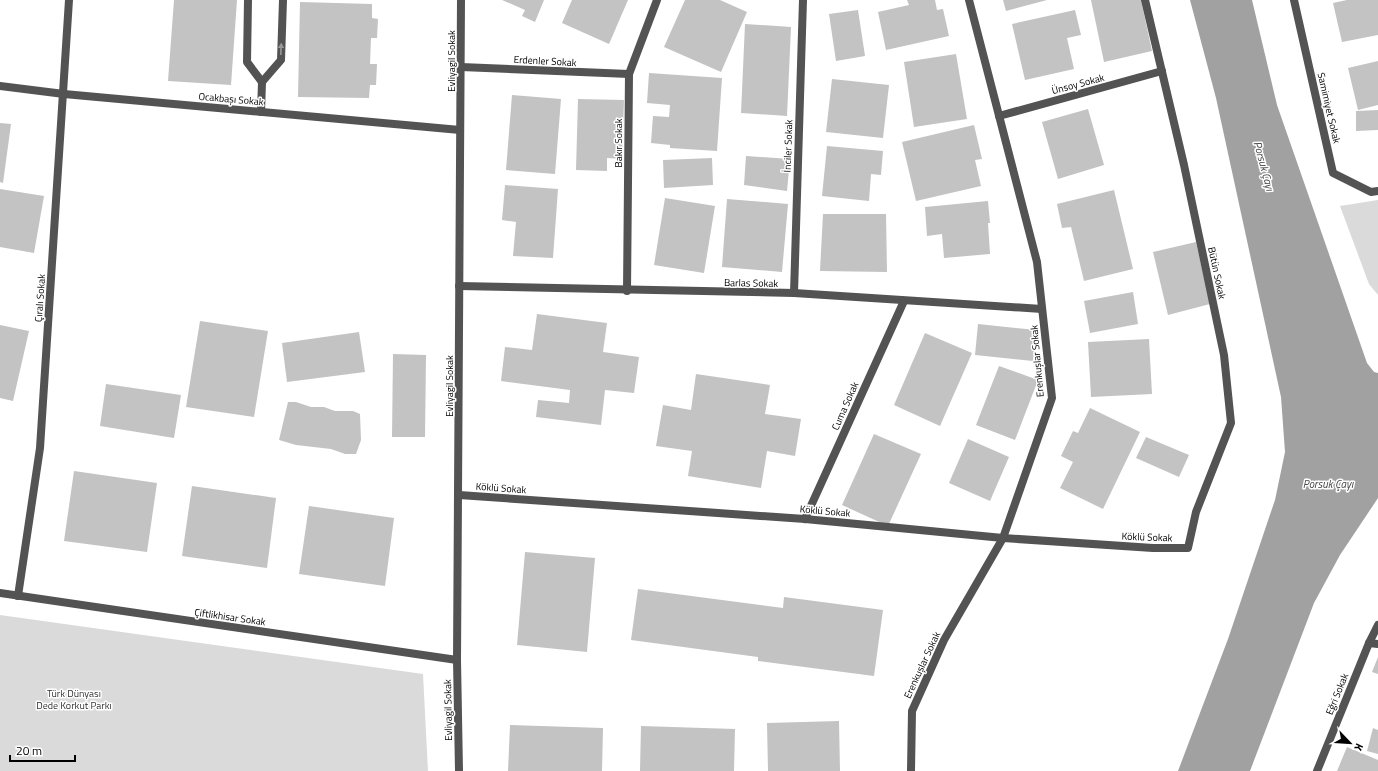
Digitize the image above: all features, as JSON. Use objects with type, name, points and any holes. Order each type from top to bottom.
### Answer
[{"type":"street","name":"Çıralı Sokak","points":[[18,596],[40,448],[69,0]]},
{"type":"street","points":[[248,0],[247,62],[262,82],[261,112]]},
{"type":"street","points":[[262,82],[281,60],[283,0]]},
{"type":"street","name":"Evliyagil Sokak","points":[[459,771],[457,660],[460,495],[459,286],[461,0]]},
{"type":"street","name":"Bakır Sokak","points":[[628,291],[629,74],[657,0]]},
{"type":"street","name":"İnciler Sokak","points":[[794,293],[803,0]]},
{"type":"street","name":"Erenkuşlar Sokak","points":[[911,771],[912,711],[944,640],[1003,538],[1052,398],[1037,262],[969,0]]},
{"type":"street","name":"Bütün Sokak","points":[[1145,0],[1184,165],[1224,355],[1231,423],[1196,512],[1188,548]]},
{"type":"street","name":"Samimiyet Sokak","points":[[1294,0],[1334,173],[1371,192],[1378,190]]},
{"type":"street","name":"Erdenler Sokak","points":[[461,67],[629,74]]},
{"type":"street","name":"Ünsoy Sokak","points":[[999,116],[1162,71]]},
{"type":"street","name":"Ocakbaşı Sokak","points":[[0,86],[64,94],[460,130]]},
{"type":"street","name":"Barlas Sokak","points":[[459,286],[628,291],[794,293],[1042,309]]},
{"type":"street","name":"Cuma Sokak","points":[[805,519],[904,301]]},
{"type":"street","name":"Köklü Sokak","points":[[460,495],[805,519],[1003,538],[1153,548],[1188,548]]},
{"type":"street","name":"Çiftlikhisar Sokak","points":[[0,594],[457,660]]},
{"type":"street","name":"Eğri Sokak","points":[[1317,771],[1369,643],[1378,625]]},
{"type":"street","points":[[1369,643],[1378,644]]},
{"type":"green space","points":[[1378,200],[1378,295],[1369,284],[1340,206]]},
{"type":"green space","name":"Türk Dünyası Dede Korkut Parkı","points":[[0,615],[423,674],[428,771],[0,771]]},
{"type":"water","name":"Porsuk Çayı","points":[[1190,0],[1252,0],[1277,105],[1367,363],[1374,372],[1378,373],[1378,498],[1340,555],[1314,603],[1250,771],[1178,771],[1228,639],[1275,500],[1285,452],[1281,397],[1216,98]]},
{"type":"building","points":[[174,0],[237,0],[231,85],[168,81]]},
{"type":"building","points":[[502,0],[544,0],[535,22],[522,16],[525,10]]},
{"type":"building","points":[[572,0],[628,0],[609,44],[562,23]]},
{"type":"building","points":[[685,0],[720,0],[747,12],[721,72],[664,47]]},
{"type":"building","points":[[907,0],[935,0],[937,10],[943,9],[949,36],[886,50],[878,12],[909,5]]},
{"type":"building","points":[[1003,0],[1047,0],[1006,11]]},
{"type":"building","points":[[1091,0],[1141,0],[1152,51],[1104,62]]},
{"type":"building","points":[[1347,0],[1378,0],[1378,35],[1342,42],[1333,3]]},
{"type":"building","points":[[300,2],[372,4],[372,18],[378,19],[377,38],[371,38],[370,64],[377,64],[376,85],[370,85],[369,98],[298,97]]},
{"type":"building","points":[[858,10],[865,56],[836,61],[829,14]]},
{"type":"building","points":[[1075,10],[1081,35],[1067,38],[1074,69],[1025,80],[1012,24]]},
{"type":"building","points":[[745,24],[791,27],[787,116],[741,113]]},
{"type":"building","points":[[956,54],[967,119],[914,127],[904,62]]},
{"type":"building","points":[[1378,61],[1378,105],[1358,110],[1348,68]]},
{"type":"building","points":[[649,73],[722,78],[717,151],[670,148],[670,145],[651,143],[653,116],[669,117],[670,105],[647,103]]},
{"type":"building","points":[[832,79],[889,85],[883,138],[826,132]]},
{"type":"building","points":[[512,95],[561,99],[555,174],[506,170]]},
{"type":"building","points":[[578,99],[624,100],[622,159],[607,158],[607,171],[576,170]]},
{"type":"building","points":[[1088,109],[1104,165],[1058,179],[1042,122]]},
{"type":"building","points":[[1378,110],[1378,130],[1356,131],[1356,111]]},
{"type":"building","points":[[0,123],[11,124],[3,183],[0,182]]},
{"type":"building","points":[[974,125],[982,159],[975,160],[981,186],[916,201],[902,142]]},
{"type":"building","points":[[827,146],[883,151],[881,175],[871,174],[869,201],[822,196]]},
{"type":"building","points":[[746,156],[790,159],[787,191],[744,185]]},
{"type":"building","points":[[712,158],[713,185],[664,188],[663,160]]},
{"type":"building","points":[[505,185],[558,189],[553,258],[513,256],[516,222],[502,220]]},
{"type":"building","points":[[0,189],[44,196],[34,253],[0,247]]},
{"type":"building","points":[[1114,190],[1133,269],[1084,281],[1071,227],[1062,228],[1057,204]]},
{"type":"building","points":[[665,198],[715,206],[704,273],[654,265]]},
{"type":"building","points":[[727,199],[788,204],[782,272],[722,267]]},
{"type":"building","points":[[988,201],[990,254],[944,258],[942,234],[927,236],[925,207]]},
{"type":"building","points":[[823,214],[886,214],[887,272],[820,271]]},
{"type":"building","points":[[1196,242],[1210,304],[1168,315],[1153,252]]},
{"type":"building","points":[[1133,292],[1138,324],[1090,333],[1084,301]]},
{"type":"building","points":[[537,314],[607,323],[603,352],[639,357],[634,393],[605,390],[601,425],[536,417],[538,400],[569,403],[570,390],[501,381],[505,347],[532,350]]},
{"type":"building","points":[[200,321],[268,331],[254,417],[186,407]]},
{"type":"building","points":[[978,324],[1036,330],[1033,361],[975,355]]},
{"type":"building","points":[[0,325],[29,331],[13,401],[0,398]]},
{"type":"building","points":[[359,332],[365,372],[287,382],[282,343]]},
{"type":"building","points":[[925,333],[972,353],[940,426],[894,405]]},
{"type":"building","points":[[1149,339],[1152,394],[1091,397],[1088,342]]},
{"type":"building","points":[[393,354],[426,355],[425,437],[392,437]]},
{"type":"building","points":[[999,366],[1038,380],[1015,440],[976,425]]},
{"type":"building","points":[[696,374],[770,385],[765,414],[801,419],[795,456],[767,451],[761,488],[688,476],[692,451],[656,446],[663,405],[691,410]]},
{"type":"building","points":[[106,384],[181,395],[174,438],[100,426]]},
{"type":"building","points":[[288,402],[296,402],[311,407],[324,407],[335,411],[353,411],[360,414],[361,440],[356,454],[345,454],[331,449],[296,445],[279,440]]},
{"type":"building","points":[[1090,408],[1140,432],[1103,509],[1060,488],[1073,462],[1061,456],[1073,431],[1078,433]]},
{"type":"building","points":[[874,434],[921,454],[888,526],[842,505]]},
{"type":"building","points":[[1146,437],[1189,455],[1179,477],[1136,458]]},
{"type":"building","points":[[968,439],[1009,457],[990,501],[949,483]]},
{"type":"building","points":[[74,471],[157,483],[147,552],[64,541]]},
{"type":"building","points":[[192,486],[276,498],[267,568],[182,556]]},
{"type":"building","points":[[309,506],[394,518],[385,586],[299,574]]},
{"type":"building","points":[[525,552],[595,558],[587,652],[517,645]]},
{"type":"building","points":[[638,589],[783,608],[784,597],[883,610],[874,676],[758,661],[758,657],[631,640]]},
{"type":"building","points":[[1378,657],[1378,674],[1372,672]]},
{"type":"building","points":[[839,721],[840,771],[768,771],[767,723]]},
{"type":"building","points":[[510,725],[603,728],[602,771],[508,771]]},
{"type":"building","points":[[641,726],[735,729],[734,771],[640,771]]},
{"type":"building","points":[[1373,728],[1378,730],[1378,754],[1367,751]]},
{"type":"building","points":[[1347,747],[1378,760],[1378,771],[1337,771]]}]
